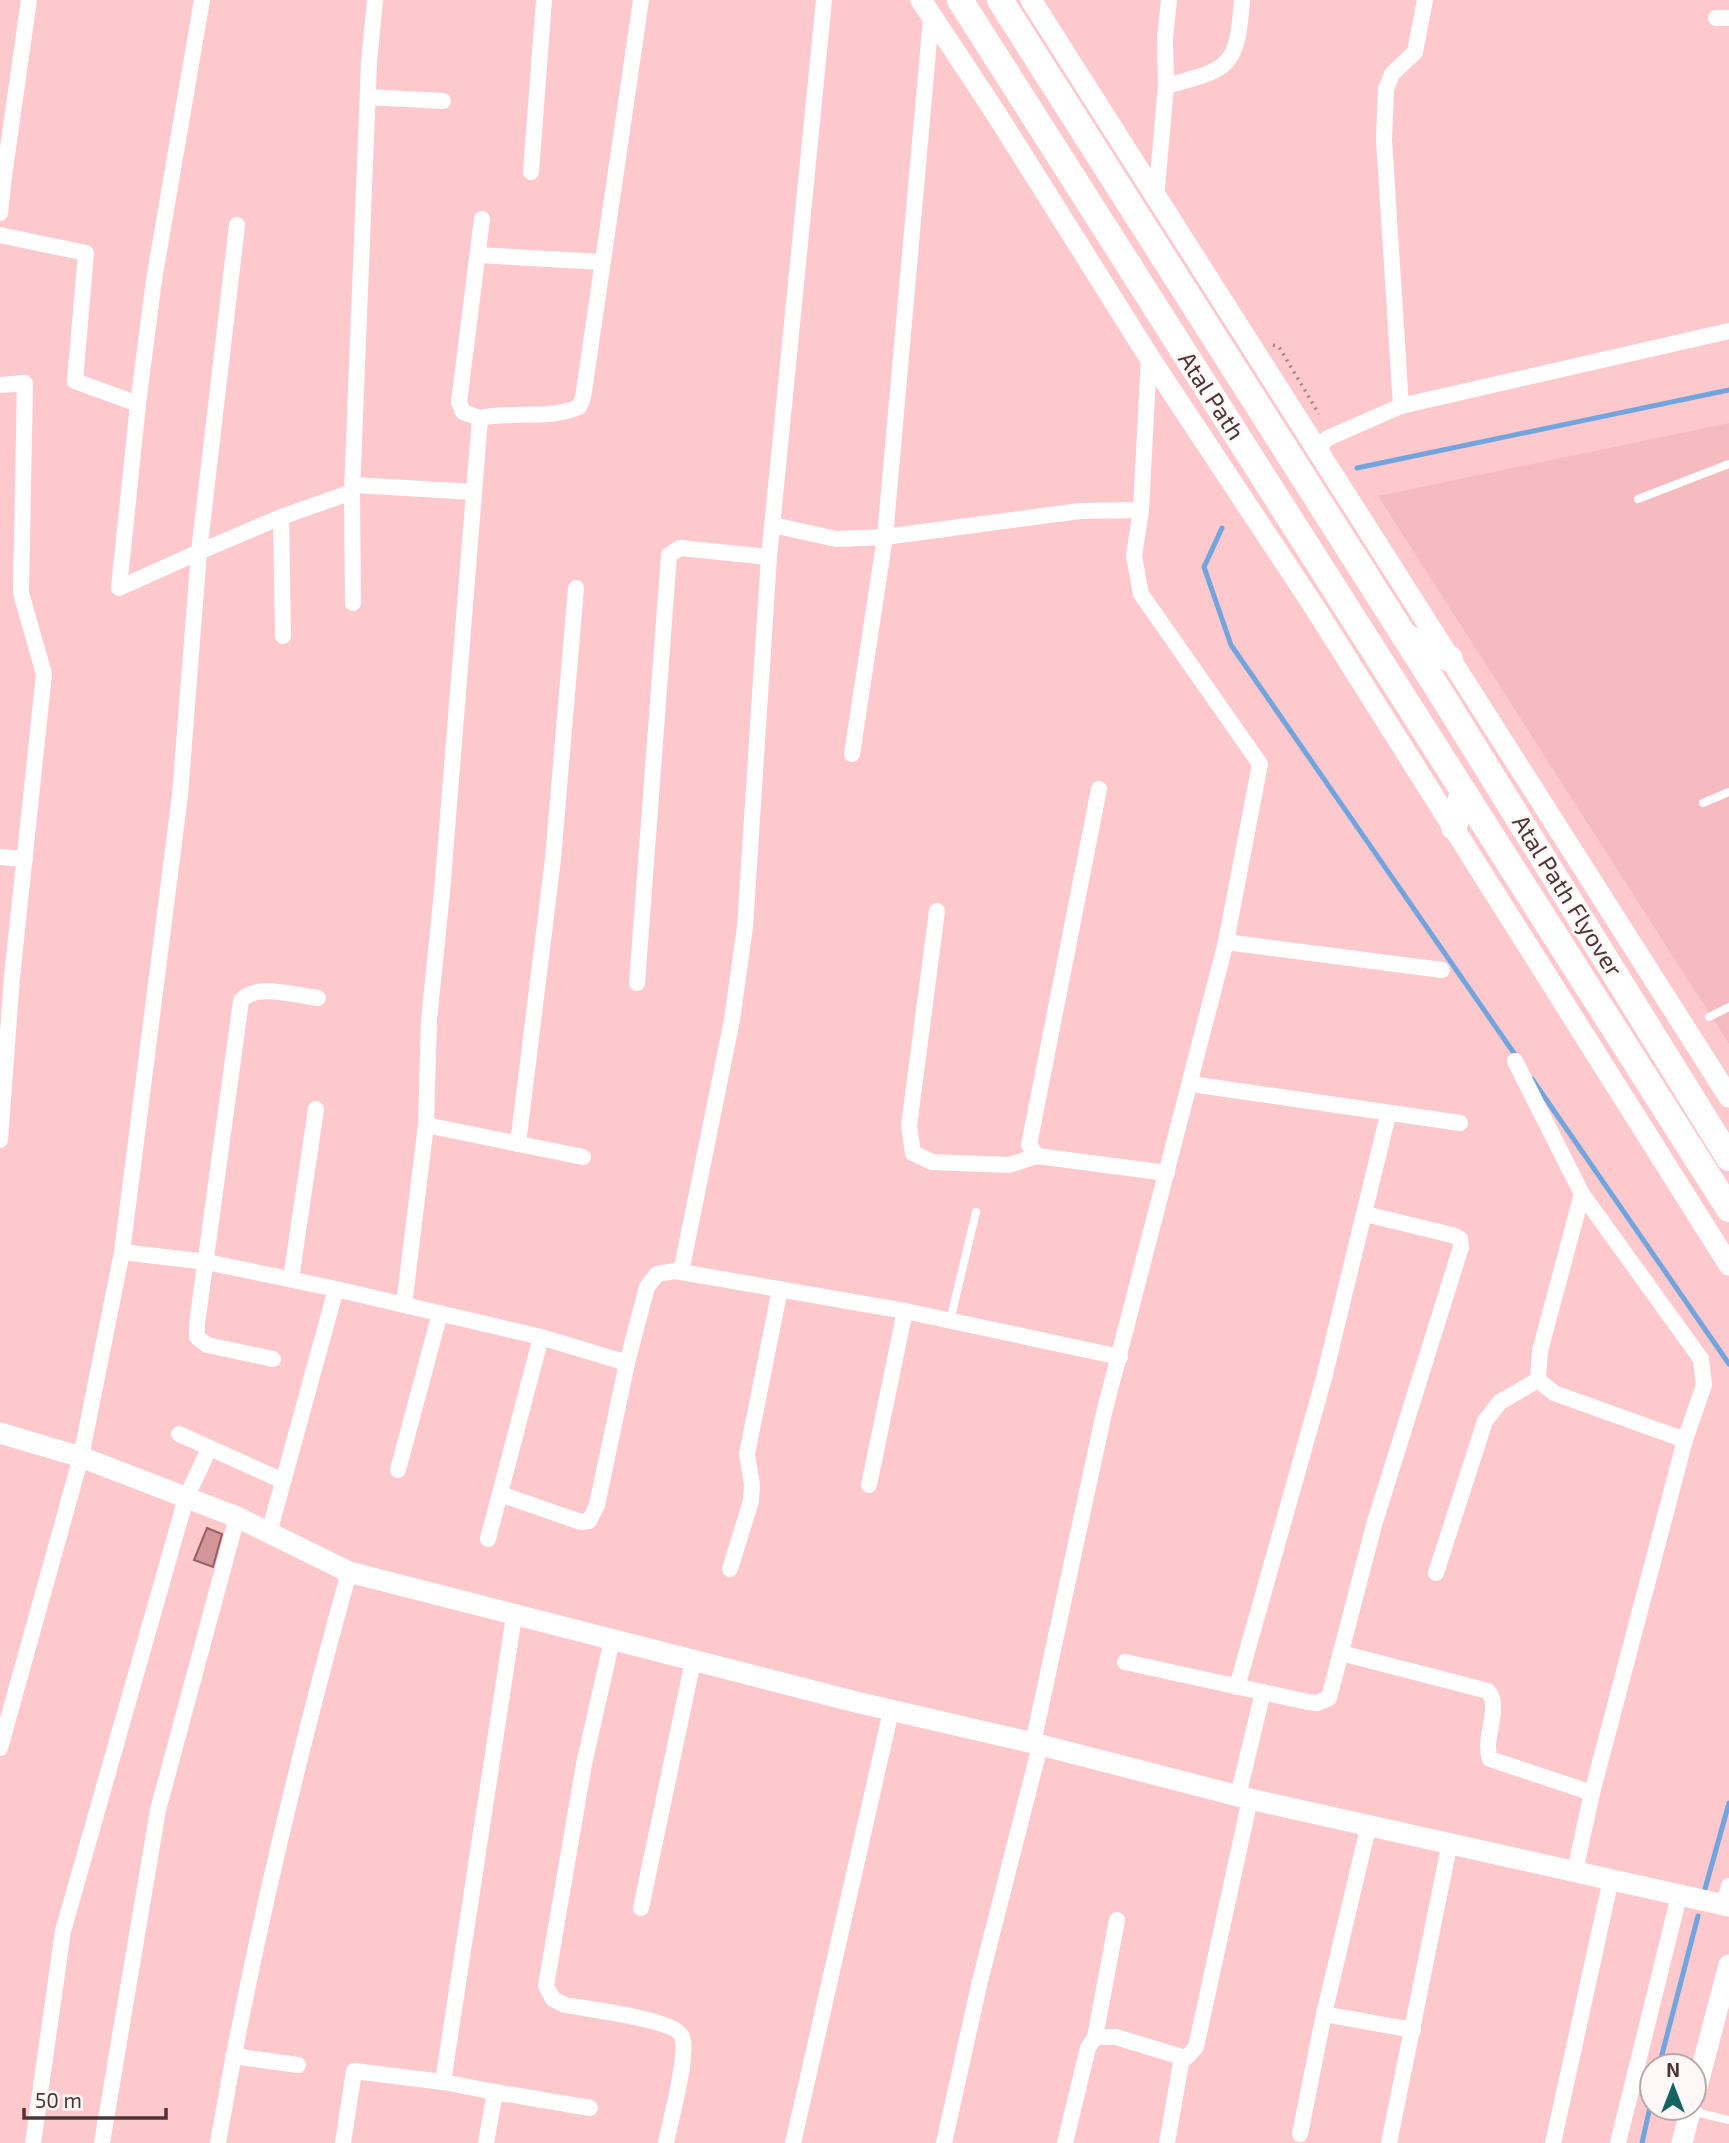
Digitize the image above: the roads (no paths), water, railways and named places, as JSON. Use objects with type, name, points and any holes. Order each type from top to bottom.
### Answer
[{"type":"main road","name":"Atal Path","points":[[960,0],[1463,791]]},
{"type":"main road","name":"Atal Path Flyover","points":[[1000,0],[1729,1158]]},
{"type":"main road","points":[[1402,635],[1450,659]]},
{"type":"main road","points":[[1454,827],[1463,791]]},
{"type":"main road","name":"Atal Path Flyover","points":[[1463,791],[1729,1209]]},
{"type":"street","points":[[0,213],[2,175],[29,0]]},
{"type":"street","points":[[202,0],[154,280],[118,588],[353,488],[474,492]]},
{"type":"street","points":[[352,603],[353,488],[368,97],[375,0]]},
{"type":"street","points":[[531,172],[544,0]]},
{"type":"street","points":[[482,219],[459,402],[463,412],[480,418],[496,414],[561,412],[579,407],[583,398],[641,0]]},
{"type":"street","points":[[681,1272],[732,1020],[745,927],[771,542],[824,0]]},
{"type":"street","points":[[1031,0],[1729,1097]]},
{"type":"street","points":[[1156,199],[1166,86],[1165,38],[1169,0]]},
{"type":"street","points":[[1166,86],[1213,74],[1231,59],[1238,47],[1242,0]]},
{"type":"street","points":[[1401,406],[1384,140],[1386,89],[1392,74],[1415,52],[1424,0]]},
{"type":"street","points":[[926,9],[998,115],[1149,357],[1454,827],[1729,1265]]},
{"type":"street","points":[[852,754],[885,537],[926,9]]},
{"type":"street","points":[[368,97],[443,101]]},
{"type":"street","points":[[0,1748],[81,1457],[122,1252],[180,795],[200,552],[237,225]]},
{"type":"street","points":[[0,235],[86,253],[75,381],[138,404]]},
{"type":"street","points":[[479,255],[602,262]]},
{"type":"street","points":[[1317,448],[1328,438],[1401,406],[1729,331]]},
{"type":"street","points":[[944,2143],[1037,1744],[1104,1413],[1226,942],[1260,764],[1140,594],[1134,556],[1141,510],[1149,357]]},
{"type":"street","points":[[0,385],[25,383],[21,593],[44,674],[0,1140]]},
{"type":"street","points":[[404,1305],[426,1125],[429,1020],[442,892],[480,418]]},
{"type":"street","points":[[637,983],[668,555],[680,548],[821,538],[885,537],[1080,510],[1141,510]]},
{"type":"street","points":[[281,517],[283,636]]},
{"type":"street","points":[[518,1144],[553,859],[576,589]]},
{"type":"street","points":[[1037,1156],[1030,1149],[1029,1138],[1099,789]]},
{"type":"street","points":[[0,857],[25,859]]},
{"type":"street","points":[[937,911],[909,1126],[910,1145],[921,1159],[932,1162],[1009,1165],[1037,1156],[1167,1173]]},
{"type":"street","points":[[1226,942],[1442,970]]},
{"type":"street","points":[[273,1359],[207,1345],[197,1337],[241,1001],[249,993],[262,992],[318,998]]},
{"type":"street","points":[[1515,1061],[1582,1194],[1700,1359],[1704,1385],[1685,1440],[1592,1793],[1575,1871]]},
{"type":"street","points":[[1191,1084],[1388,1115],[1460,1123]]},
{"type":"street","points":[[291,1279],[316,1109]]},
{"type":"street","points":[[1237,1687],[1324,1378],[1388,1115]]},
{"type":"street","points":[[426,1125],[583,1157]]},
{"type":"street","points":[[1538,1380],[1540,1350],[1582,1194]]},
{"type":"street","points":[[1125,1662],[1308,1702],[1324,1701],[1333,1689],[1374,1525],[1461,1247],[1457,1236],[1365,1214]]},
{"type":"street","points":[[122,1252],[207,1262],[291,1279],[541,1337],[627,1363]]},
{"type":"street","points":[[500,1494],[580,1522],[589,1521],[597,1505],[627,1363],[647,1287],[657,1274],[681,1272],[905,1311],[1120,1357]]},
{"type":"street","points":[[269,1533],[336,1289]]},
{"type":"street","points":[[730,1569],[752,1492],[747,1454],[780,1289]]},
{"type":"street","points":[[869,1485],[905,1311]]},
{"type":"street","points":[[398,1470],[440,1313]]},
{"type":"street","points":[[488,1539],[541,1337]]},
{"type":"street","points":[[1538,1380],[1554,1393],[1685,1440]]},
{"type":"street","points":[[1436,1573],[1485,1421],[1500,1402],[1538,1380]]},
{"type":"street","points":[[0,1433],[81,1457],[237,1517],[349,1572],[692,1661],[1037,1744],[1244,1798],[1450,1842],[1679,1896],[1727,1899]]},
{"type":"street","points":[[179,1434],[283,1481]]},
{"type":"street","points":[[33,2143],[63,1931],[186,1498],[209,1449]]},
{"type":"street","points":[[102,2143],[158,1810],[237,1517]]},
{"type":"street","points":[[218,2143],[233,2056],[300,1752],[349,1572]]},
{"type":"street","points":[[443,2082],[514,1616]]},
{"type":"street","points":[[612,1640],[584,1764],[546,1986],[553,1999],[565,2005],[661,2023],[678,2030],[682,2036],[683,2055],[666,2143]]},
{"type":"street","points":[[1340,1653],[1489,1691],[1493,1700],[1487,1746],[1490,1759],[1592,1793]]},
{"type":"street","points":[[641,1908],[692,1661]]},
{"type":"street","points":[[1095,2038],[1116,2038],[1182,2057],[1187,2057],[1196,2047],[1203,2022],[1263,1692]]},
{"type":"street","points":[[793,2143],[891,1710]]},
{"type":"street","points":[[1300,2134],[1305,2099],[1368,1824]]},
{"type":"street","points":[[1389,2143],[1450,1842]]},
{"type":"street","points":[[1553,2143],[1611,1879]]},
{"type":"street","points":[[1618,2143],[1679,1896]]},
{"type":"street","points":[[1065,2143],[1088,2048],[1095,2038],[1116,1920]]},
{"type":"street","points":[[1706,2052],[1729,1965]]},
{"type":"street","points":[[1324,2014],[1413,2030]]},
{"type":"street","points":[[233,2056],[298,2066]]},
{"type":"street","points":[[1167,2143],[1182,2057]]},
{"type":"street","points":[[343,2143],[354,2071],[443,2082],[590,2108]]},
{"type":"street","points":[[486,2143],[495,2092]]},
{"type":"street","points":[[1682,2143],[1688,2122]]},
{"type":"lane","points":[[1638,499],[1729,464]]},
{"type":"lane","points":[[1703,803],[1729,792]]},
{"type":"lane","points":[[1709,1017],[1729,1007]]},
{"type":"lane","points":[[950,1321],[976,1212]]},
{"type":"lane","points":[[1708,2112],[1729,2120]]},
{"type":"waterway","points":[[1357,468],[1729,390]]},
{"type":"waterway","points":[[1222,528],[1204,567],[1231,645],[1518,1059]]},
{"type":"waterway","points":[[1532,1079],[1729,1364]]},
{"type":"waterway","points":[[1705,1889],[1729,1803]]},
{"type":"waterway","points":[[1663,2052],[1698,1916]]},
{"type":"waterway","points":[[1642,2143],[1647,2122]]}]
